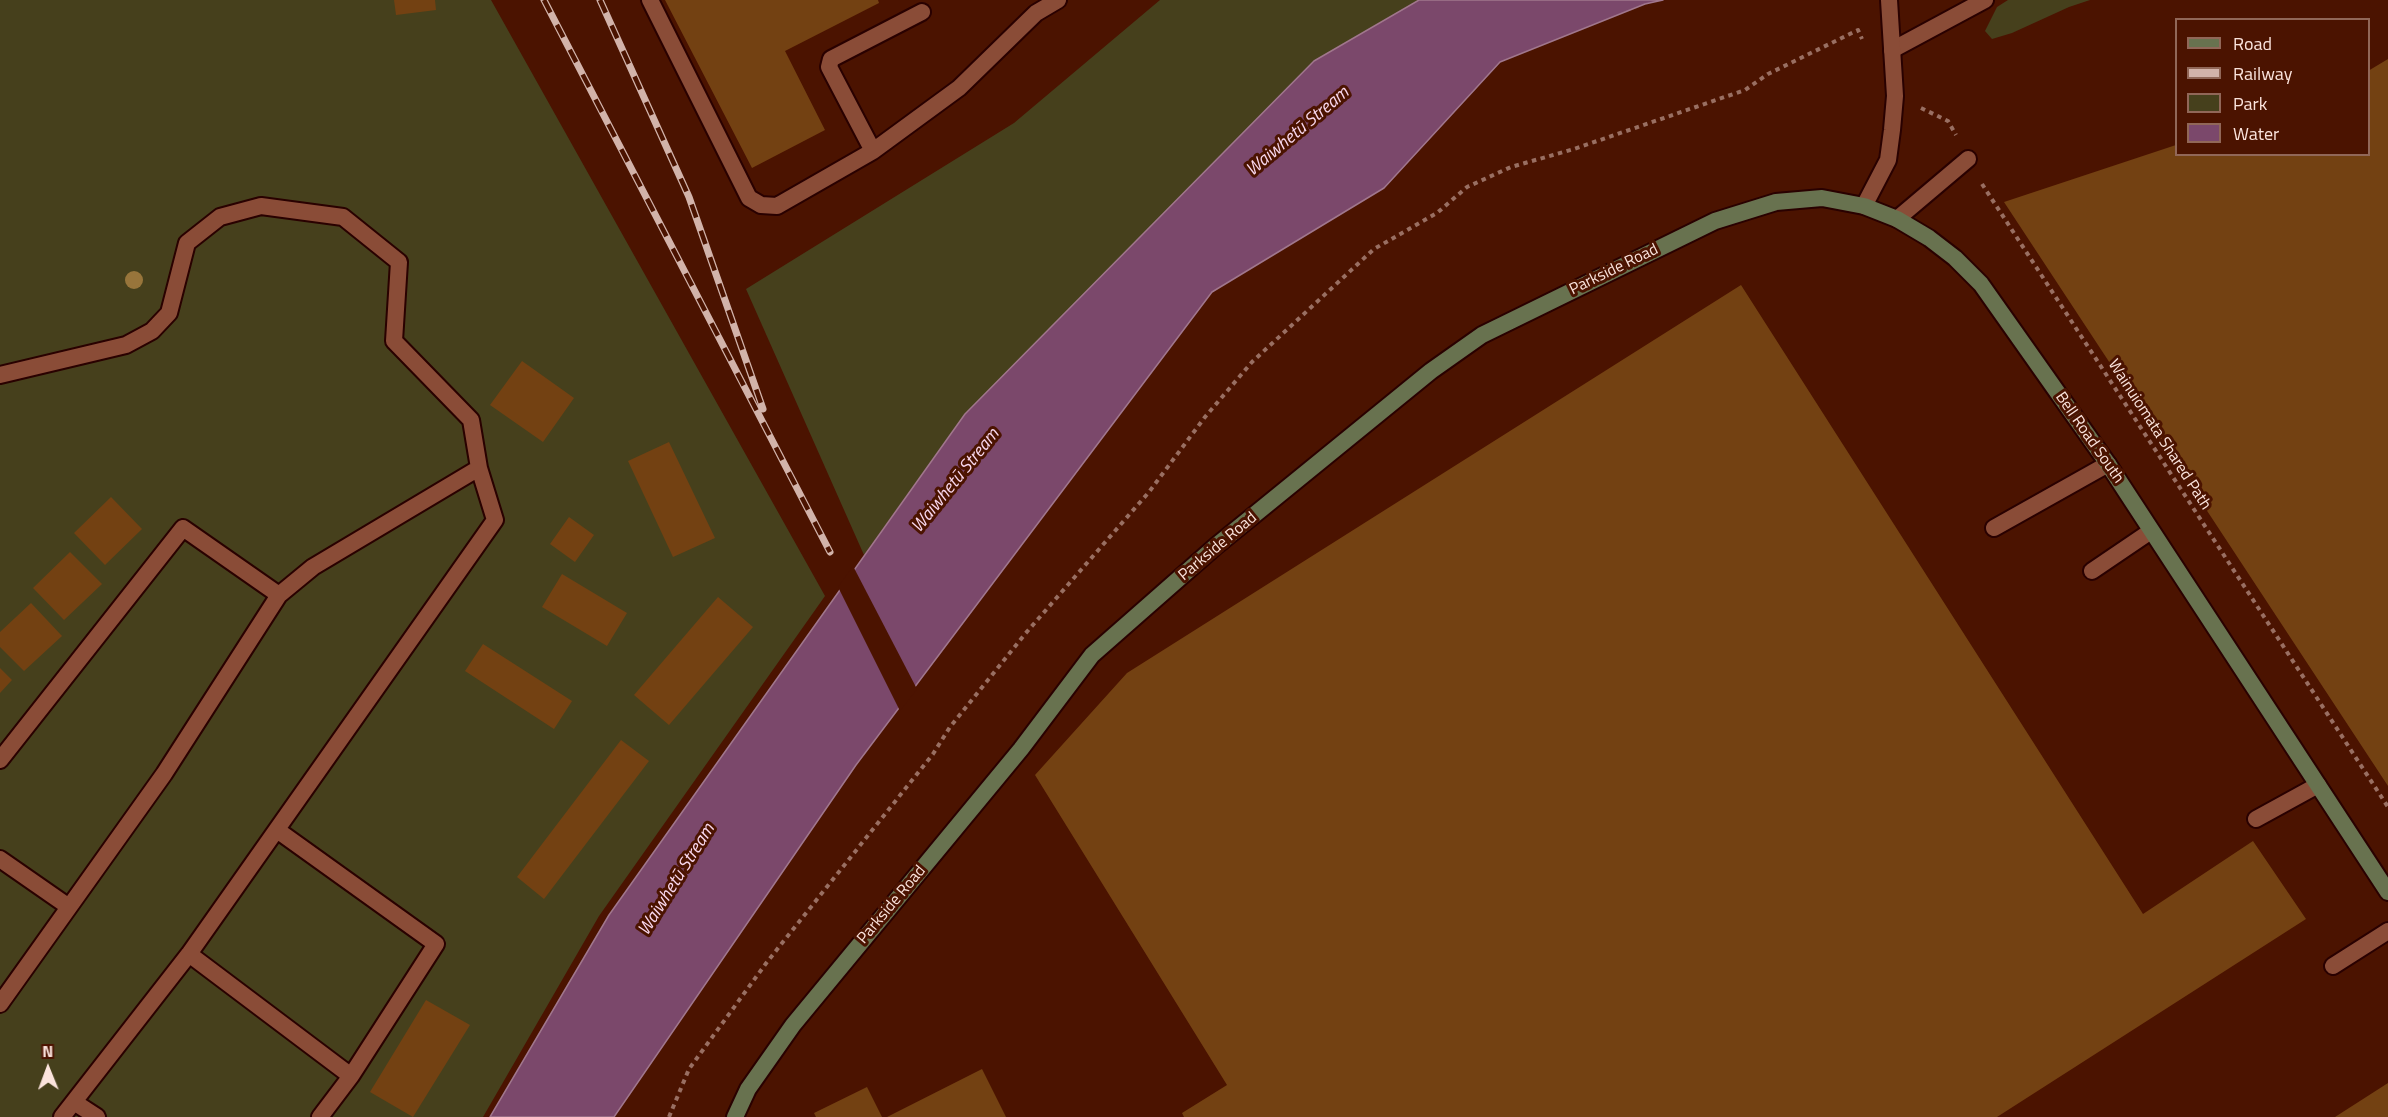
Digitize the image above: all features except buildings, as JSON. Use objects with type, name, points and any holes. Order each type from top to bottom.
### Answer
[{"type":"main road","name":"Parkside Road","points":[[735,1117],[748,1089],[793,1025],[1021,749],[1092,655],[1216,546],[1431,371],[1482,335],[1715,221],[1776,202],[1822,198],[1864,206]]},
{"type":"main road","name":"Bell Road South","points":[[1864,206],[1897,219],[1947,251],[1981,284],[2108,464],[2388,892]]},
{"type":"street","points":[[650,0],[749,198],[761,205],[777,206],[873,151],[959,88],[1036,13],[1058,0]]},
{"type":"street","points":[[1864,206],[1888,160],[1895,96],[1889,0]]},
{"type":"street","points":[[1892,50],[1985,0]]},
{"type":"street","points":[[873,151],[830,67],[831,59],[922,12]]},
{"type":"street","points":[[1897,219],[1968,159]]},
{"type":"street","points":[[0,375],[126,345],[152,331],[169,313],[187,243],[220,217],[261,206],[343,217],[399,262],[394,341],[471,420],[479,468],[495,520],[189,954],[62,1117]]},
{"type":"street","points":[[1994,528],[2108,464]]},
{"type":"street","points":[[0,1004],[164,774],[279,595],[313,567],[479,468]]},
{"type":"street","points":[[0,760],[183,528],[279,595]]},
{"type":"street","points":[[2092,571],[2151,531]]},
{"type":"street","points":[[2256,819],[2318,785]]},
{"type":"street","points":[[277,830],[436,944],[351,1076],[320,1117]]},
{"type":"street","points":[[0,859],[69,907]]},
{"type":"street","points":[[2332,966],[2388,931]]},
{"type":"street","points":[[189,954],[351,1076]]},
{"type":"street","points":[[74,1102],[97,1117]]},
{"type":"path","points":[[669,1117],[689,1069],[761,971],[1025,634],[1149,492],[1205,417],[1252,362],[1374,249],[1437,213],[1467,187],[1511,167],[1574,149],[1745,90],[1768,74],[1858,30],[1863,39]]},
{"type":"path","name":"Wainuiomata Shared Path","points":[[1895,96],[1948,121],[1988,196],[2388,807]]},
{"type":"green space","points":[[0,0],[491,0],[825,596],[599,916],[483,1117],[0,1117]]},
{"type":"green space","points":[[1160,0],[1419,0],[1314,61],[965,414],[864,555],[746,289],[1014,123]]},
{"type":"green space","points":[[2008,0],[2090,0],[2012,33],[1992,39],[1985,31],[1997,7]]},
{"type":"water","name":"Waiwhetū Stream","points":[[1419,0],[1663,0],[1645,4],[1500,62],[1384,188],[1212,292],[856,765],[614,1117],[490,1117],[609,915],[965,414],[1314,61]]},
{"type":"pier","points":[[853,566],[917,689],[900,711],[838,587]]},
{"type":"railway","points":[[544,0],[830,552]]},
{"type":"railway","points":[[600,0],[689,197],[763,409]]}]
